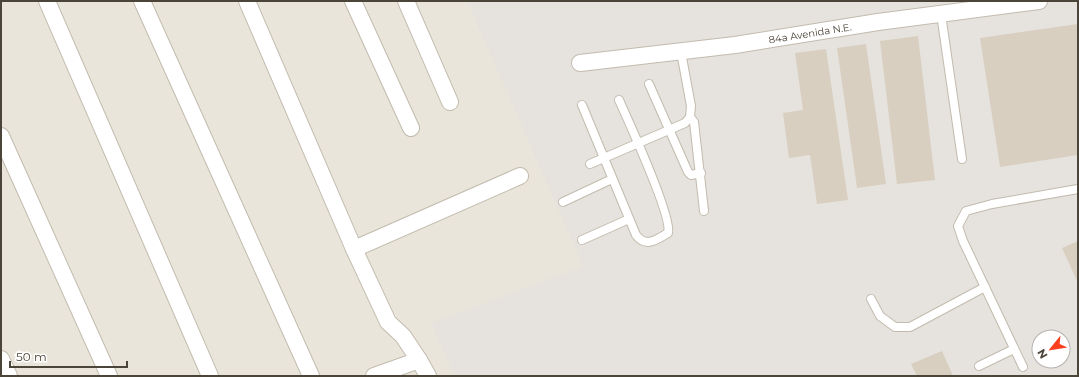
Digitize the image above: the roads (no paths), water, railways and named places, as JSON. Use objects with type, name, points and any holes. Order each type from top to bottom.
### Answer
[{"type":"street","points":[[47,1],[210,376]]},
{"type":"street","points":[[142,1],[311,376]]},
{"type":"street","points":[[247,1],[354,249],[388,322],[403,336],[428,376]]},
{"type":"street","points":[[353,1],[411,128]]},
{"type":"street","points":[[406,1],[450,102]]},
{"type":"street","name":"84a Avenida N.E.","points":[[580,64],[735,45],[878,22],[1039,1]]},
{"type":"street","points":[[1,136],[109,376]]},
{"type":"street","points":[[354,249],[520,176]]},
{"type":"street","points":[[1,358],[9,376]]},
{"type":"street","points":[[374,376],[419,360]]},
{"type":"lane","points":[[941,14],[962,159]]},
{"type":"lane","points":[[590,164],[685,123],[690,117],[691,106],[681,52]]},
{"type":"lane","points":[[649,84],[688,172],[691,175],[701,173]]},
{"type":"lane","points":[[582,105],[636,235],[641,241],[648,243],[662,237],[668,233],[670,229],[638,143],[619,100]]},
{"type":"lane","points":[[690,117],[694,122],[701,173],[704,211]]},
{"type":"lane","points":[[563,202],[612,178]]},
{"type":"lane","points":[[1023,368],[963,241],[958,226],[966,211],[992,204],[1078,189]]},
{"type":"lane","points":[[582,240],[629,219]]},
{"type":"lane","points":[[871,299],[880,316],[894,327],[910,327],[985,287]]},
{"type":"lane","points":[[978,366],[1014,349]]}]
